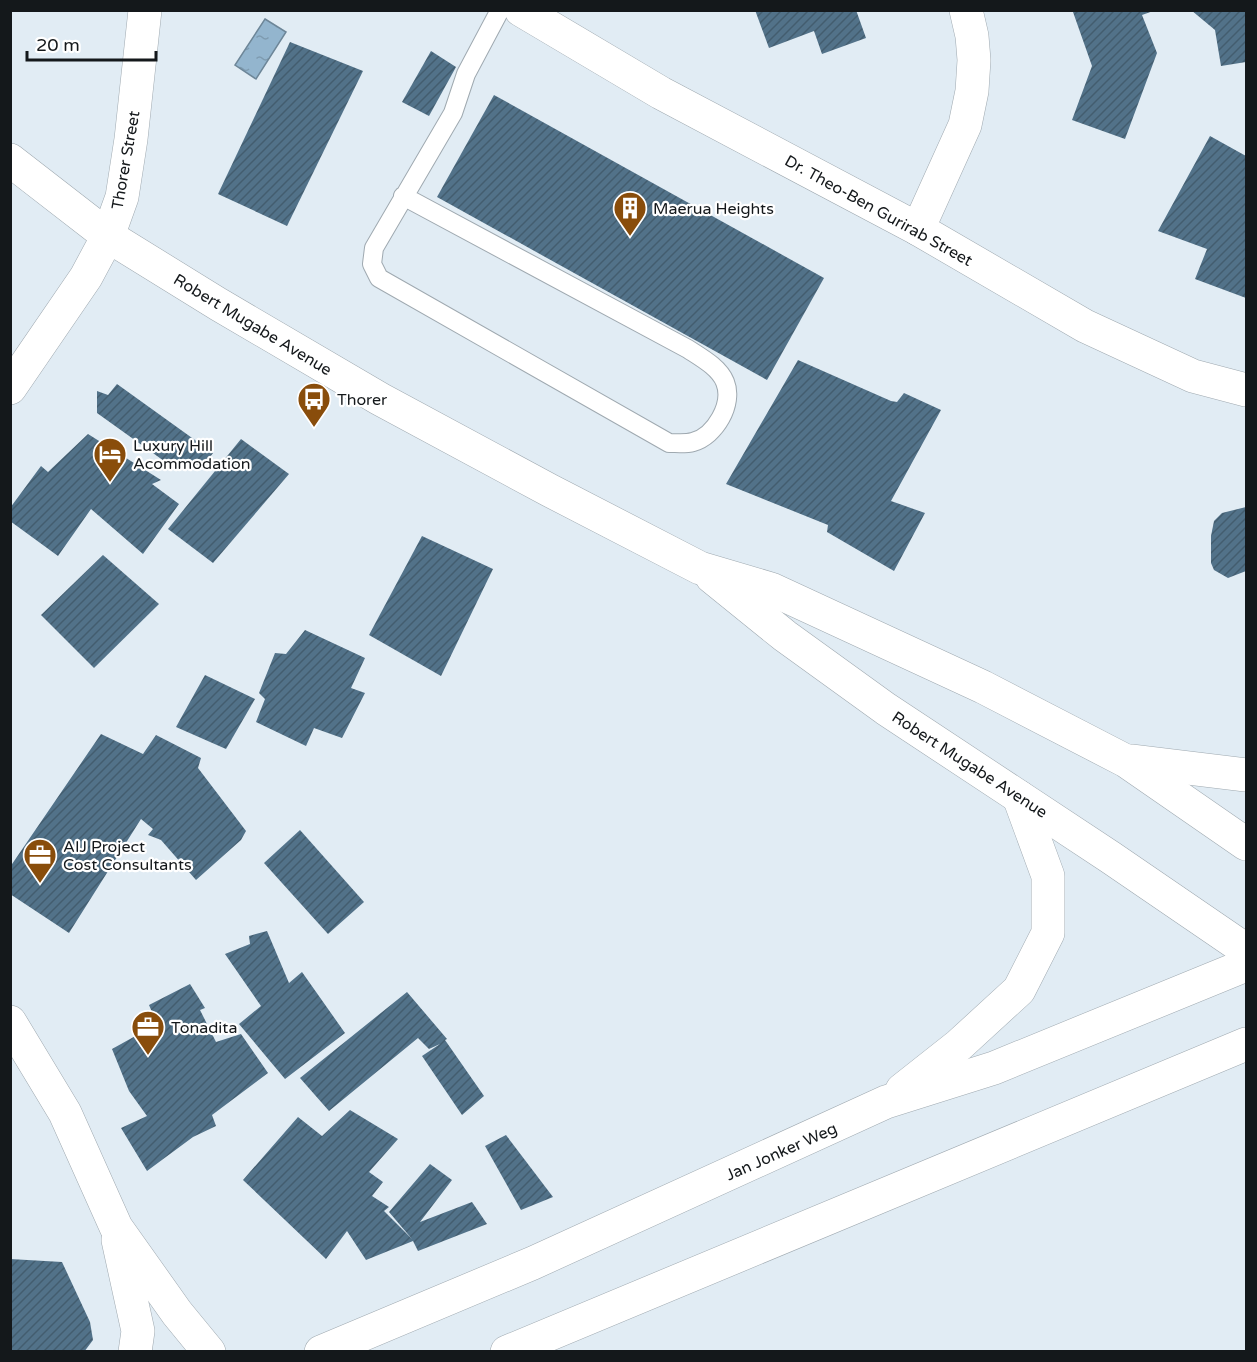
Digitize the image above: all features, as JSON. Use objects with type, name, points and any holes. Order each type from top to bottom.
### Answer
[{"type":"main road","name":"Thorer Street","points":[[10,387],[86,277],[108,236],[122,196],[131,139],[145,10]]},
{"type":"main road","name":"Dr. Theo-Ben Gurirab Street","points":[[521,10],[661,93],[918,229],[1085,326],[1193,376],[1246,390]]},
{"type":"main road","points":[[918,229],[965,125],[972,91],[974,60],[972,36],[966,10]]},
{"type":"main road","name":"Robert Mugabe Avenue","points":[[10,160],[108,236],[380,399],[700,568],[771,589],[983,687],[1126,761],[1246,844]]},
{"type":"main road","name":"Robert Mugabe Avenue","points":[[700,568],[785,636],[886,709],[1246,950]]},
{"type":"main road","points":[[1126,761],[1246,775]]},
{"type":"main road","points":[[886,1102],[959,1045],[1019,990],[1048,933],[1048,876],[1019,797]]},
{"type":"main road","name":"Jan Jonker Weg","points":[[321,1352],[533,1263],[886,1102],[994,1068],[1246,965]]},
{"type":"main road","points":[[10,1022],[65,1113],[116,1227],[135,1308],[138,1331],[135,1352]]},
{"type":"main road","points":[[507,1352],[1246,1044]]},
{"type":"main road","points":[[116,1227],[177,1313],[209,1352]]},
{"type":"lane","points":[[404,196],[687,348],[712,365],[725,382],[727,396],[725,412],[711,431],[694,442],[669,443],[379,278],[372,264],[374,248],[404,196],[453,112],[466,74],[500,10]]},
{"type":"water","points":[[265,19],[286,32],[256,79],[235,65]]},
{"type":"building","points":[[755,10],[856,10],[866,38],[822,54],[814,31],[769,48]]},
{"type":"building","points":[[1079,10],[1156,10],[1142,15],[1157,53],[1125,139],[1072,120],[1092,66],[1073,12]]},
{"type":"building","points":[[1191,10],[1246,10],[1246,62],[1221,66],[1215,30]]},
{"type":"building","points":[[290,42],[363,71],[287,226],[218,194]]},
{"type":"building","points":[[431,51],[456,67],[429,116],[402,102]]},
{"type":"building","name":"Maerua Heights","points":[[494,95],[824,278],[767,380],[437,197]]},
{"type":"building","points":[[1210,136],[1246,156],[1246,298],[1195,279],[1207,249],[1158,231]]},
{"type":"building","points":[[798,360],[891,401],[897,402],[904,393],[941,410],[891,501],[925,513],[894,571],[827,532],[828,525],[726,484]]},
{"type":"building","points":[[117,384],[213,453],[204,465],[171,466],[97,413],[97,391],[108,395]]},
{"type":"building","points":[[88,434],[161,480],[152,484],[179,504],[143,554],[91,509],[58,556],[10,521],[10,508],[41,466],[48,472]]},
{"type":"building","points":[[241,439],[289,474],[213,563],[168,529]]},
{"type":"building","points":[[1246,507],[1246,571],[1228,578],[1214,570],[1211,563],[1211,536],[1214,521],[1222,513]]},
{"type":"building","points":[[422,536],[493,569],[441,676],[369,635]]},
{"type":"building","points":[[103,555],[159,604],[94,668],[41,615]]},
{"type":"building","points":[[305,630],[365,658],[351,688],[365,693],[342,738],[314,728],[306,746],[256,722],[265,699],[259,693],[275,653],[286,654]]},
{"type":"building","points":[[205,675],[255,699],[226,749],[176,727]]},
{"type":"building","points":[[101,734],[143,754],[156,735],[201,758],[198,768],[246,831],[241,840],[196,880],[161,840],[148,835],[153,829],[141,819],[69,933],[10,894],[10,867]]},
{"type":"building","points":[[300,830],[364,902],[328,934],[264,863]]},
{"type":"building","points":[[267,931],[289,983],[302,972],[345,1033],[285,1079],[239,1024],[261,1006],[225,954],[250,944],[249,936]]},
{"type":"building","points":[[190,984],[205,1008],[200,1010],[216,1042],[241,1034],[268,1073],[212,1115],[216,1126],[193,1137],[147,1171],[121,1128],[147,1116],[129,1091],[112,1049],[157,1024],[149,1005]]},
{"type":"building","points":[[407,992],[447,1039],[445,1040],[484,1096],[462,1115],[422,1056],[440,1044],[429,1049],[418,1038],[329,1111],[300,1078]]},
{"type":"building","points":[[350,1110],[398,1139],[369,1172],[383,1182],[372,1196],[389,1207],[384,1211],[412,1239],[389,1212],[430,1164],[452,1180],[420,1222],[472,1202],[487,1224],[418,1251],[413,1241],[366,1260],[347,1231],[326,1259],[243,1180],[298,1117],[322,1136]]},
{"type":"building","points":[[506,1135],[553,1197],[521,1210],[485,1146]]},
{"type":"building","points":[[10,1259],[62,1262],[90,1322],[93,1340],[84,1352],[10,1352]]},
{"type":"place","name":"Maerua Heights","points":[[630,237]]},
{"type":"place","name":"Thorer","points":[[314,428]]},
{"type":"place","name":"Luxury Hill Acommodation","points":[[110,483]]},
{"type":"place","name":"AIJ Project Cost Consultants","points":[[40,884]]},
{"type":"place","name":"Tonadita","points":[[148,1056]]}]
